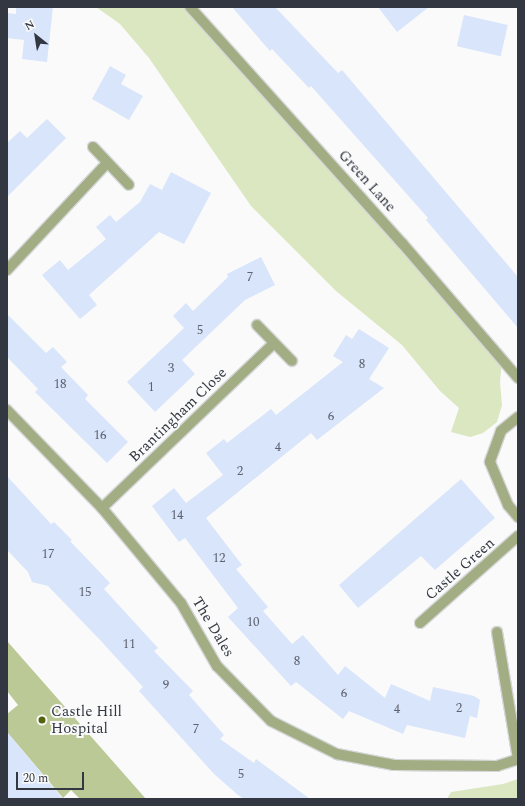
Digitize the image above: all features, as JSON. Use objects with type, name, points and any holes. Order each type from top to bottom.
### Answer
[{"type":"street","name":"Green Lane","points":[[190,7],[402,243],[518,378]]},
{"type":"street","points":[[93,147],[129,185]]},
{"type":"street","points":[[7,270],[107,163]]},
{"type":"street","points":[[258,325],[292,361]]},
{"type":"street","name":"Brantingham Close","points":[[102,508],[274,343]]},
{"type":"street","name":"The Dales","points":[[7,410],[102,508],[181,603],[217,666],[271,721],[336,754],[394,765],[497,766],[518,759]]},
{"type":"street","points":[[518,417],[501,431],[490,462],[508,505],[518,517]]},
{"type":"street","name":"Castle Green","points":[[420,623],[518,536]]},
{"type":"street","points":[[497,632],[518,759]]},
{"type":"green space","points":[[96,7],[190,7],[502,359],[500,382],[502,405],[497,422],[483,433],[470,437],[451,432],[459,408],[440,391],[402,345],[336,291],[251,206],[149,58],[120,24]]},
{"type":"green space","name":"Castle Hill Hospital","points":[[7,641],[146,799],[80,799],[71,790],[63,798],[7,732],[7,714],[18,705],[7,691]]},
{"type":"green space","points":[[518,779],[518,799],[447,799],[451,792],[503,784]]},
{"type":"building","points":[[16,7],[53,7],[47,62],[22,59],[24,40],[7,38],[7,13],[16,14]]},
{"type":"building","points":[[232,7],[275,7],[338,73],[342,70],[518,277],[518,328],[426,220],[428,218],[311,86],[309,88],[272,49],[270,51]]},
{"type":"building","points":[[378,7],[429,7],[397,32]]},
{"type":"building","points":[[464,15],[508,25],[501,56],[457,46]]},
{"type":"building","points":[[110,66],[126,75],[121,84],[143,96],[129,120],[92,99]]},
{"type":"building","points":[[47,119],[66,138],[7,197],[7,143],[20,131],[27,138]]},
{"type":"building","points":[[171,172],[211,193],[184,244],[159,232],[89,295],[97,305],[80,319],[42,275],[60,260],[68,270],[106,239],[96,227],[110,215],[116,222],[140,202],[150,184],[162,190]]},
{"type":"building","points":[[261,257],[275,285],[245,300],[182,360],[195,374],[155,412],[127,382],[184,328],[173,316],[186,303],[193,311],[228,277],[227,274]]},
{"type":"building","points":[[7,314],[46,353],[53,347],[67,362],[61,367],[88,395],[85,399],[128,442],[107,463],[35,392],[38,389],[7,357]]},
{"type":"building","points":[[359,329],[389,348],[369,379],[384,388],[317,440],[311,433],[206,518],[242,565],[236,569],[268,607],[263,611],[292,644],[303,635],[338,675],[345,666],[385,698],[391,684],[430,701],[433,687],[474,696],[480,700],[477,718],[470,716],[465,738],[407,725],[403,734],[349,711],[343,719],[296,682],[291,686],[228,617],[238,608],[185,538],[179,542],[152,506],[174,488],[186,503],[223,475],[206,453],[224,439],[227,443],[271,409],[276,415],[343,362],[333,356],[346,335],[352,339]]},
{"type":"building","points":[[7,476],[51,524],[54,522],[72,540],[70,541],[110,583],[104,589],[158,648],[154,651],[193,691],[189,695],[224,735],[220,739],[254,763],[256,759],[310,799],[244,799],[238,795],[214,774],[139,691],[143,687],[48,586],[32,582],[28,572],[7,550]]},
{"type":"building","points":[[461,479],[495,518],[435,570],[421,556],[358,608],[339,585]]},
{"type":"building","points":[[7,732],[63,799],[7,799]]},
{"type":"place","name":"Castle Hill Hospital","points":[[42,720]]}]
